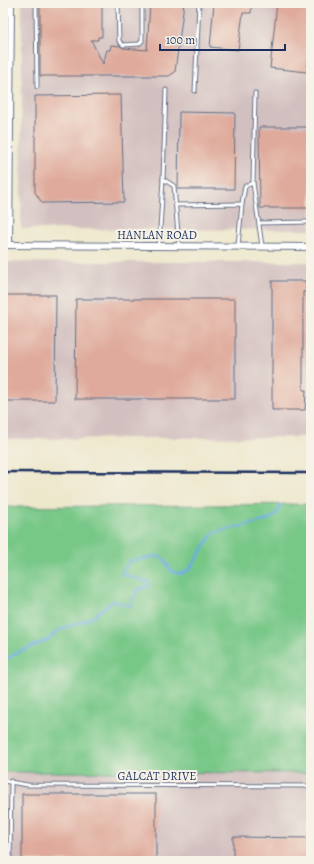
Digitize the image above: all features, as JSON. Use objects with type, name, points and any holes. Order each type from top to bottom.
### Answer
[{"type":"street","points":[[6,245],[11,3]]},
{"type":"street","name":"HANLAN ROAD","points":[[6,245],[311,246]]},
{"type":"lane","points":[[36,3],[37,87]]},
{"type":"lane","points":[[118,3],[119,41],[123,45],[139,44],[142,41],[142,3]]},
{"type":"lane","points":[[195,91],[199,3]]},
{"type":"lane","points":[[3,86],[10,86]]},
{"type":"lane","points":[[159,246],[164,178],[166,90]]},
{"type":"lane","points":[[255,93],[252,184],[262,246]]},
{"type":"lane","points":[[3,100],[10,100]]},
{"type":"lane","points":[[164,178],[174,186],[179,246]]},
{"type":"lane","points":[[238,246],[245,186],[252,184]]},
{"type":"lane","points":[[175,205],[242,204]]},
{"type":"lane","points":[[259,223],[311,222]]},
{"type":"lane","name":"GALCAT DRIVE","points":[[3,781],[28,785],[311,786]]},
{"type":"lane","points":[[10,781],[10,861]]},
{"type":"shaded area","points":[[22,3],[311,3],[311,230],[21,229]]},
{"type":"shaded area","points":[[3,262],[311,262],[311,437],[3,439]]},
{"type":"shaded area","points":[[3,772],[311,773],[311,861],[3,861]]},
{"type":"green space","points":[[311,504],[311,773],[3,772],[3,507]]},
{"type":"building","points":[[40,3],[102,3],[102,37],[98,37],[98,40],[91,40],[103,64],[107,50],[110,50],[111,45],[120,46],[123,48],[147,50],[150,3],[184,3],[175,72],[169,76],[40,76]]},
{"type":"building","points":[[214,3],[252,3],[251,13],[243,13],[238,50],[210,47]]},
{"type":"building","points":[[277,3],[311,3],[311,30],[307,72],[270,68]]},
{"type":"building","points":[[121,95],[124,202],[42,203],[35,192],[35,96]]},
{"type":"building","points":[[179,112],[235,113],[234,189],[178,189]]},
{"type":"building","points":[[259,127],[311,127],[311,208],[260,208]]},
{"type":"building","points":[[272,281],[306,281],[306,292],[303,292],[303,390],[306,390],[305,410],[272,410]]},
{"type":"building","points":[[3,295],[56,295],[55,401],[3,401]]},
{"type":"building","points":[[76,299],[235,299],[235,399],[75,399]]},
{"type":"building","points":[[22,794],[156,794],[156,861],[22,861]]},
{"type":"building","points":[[233,837],[311,838],[311,861],[233,861]]},
{"type":"waterway","points":[[3,662],[16,653],[48,640],[59,630],[91,618],[113,601],[130,606],[137,590],[149,586],[148,582],[122,574],[129,561],[159,556],[164,559],[171,571],[180,574],[189,570],[213,533],[268,520],[276,515],[281,505]]},
{"type":"railway","points":[[3,472],[311,473]]}]
